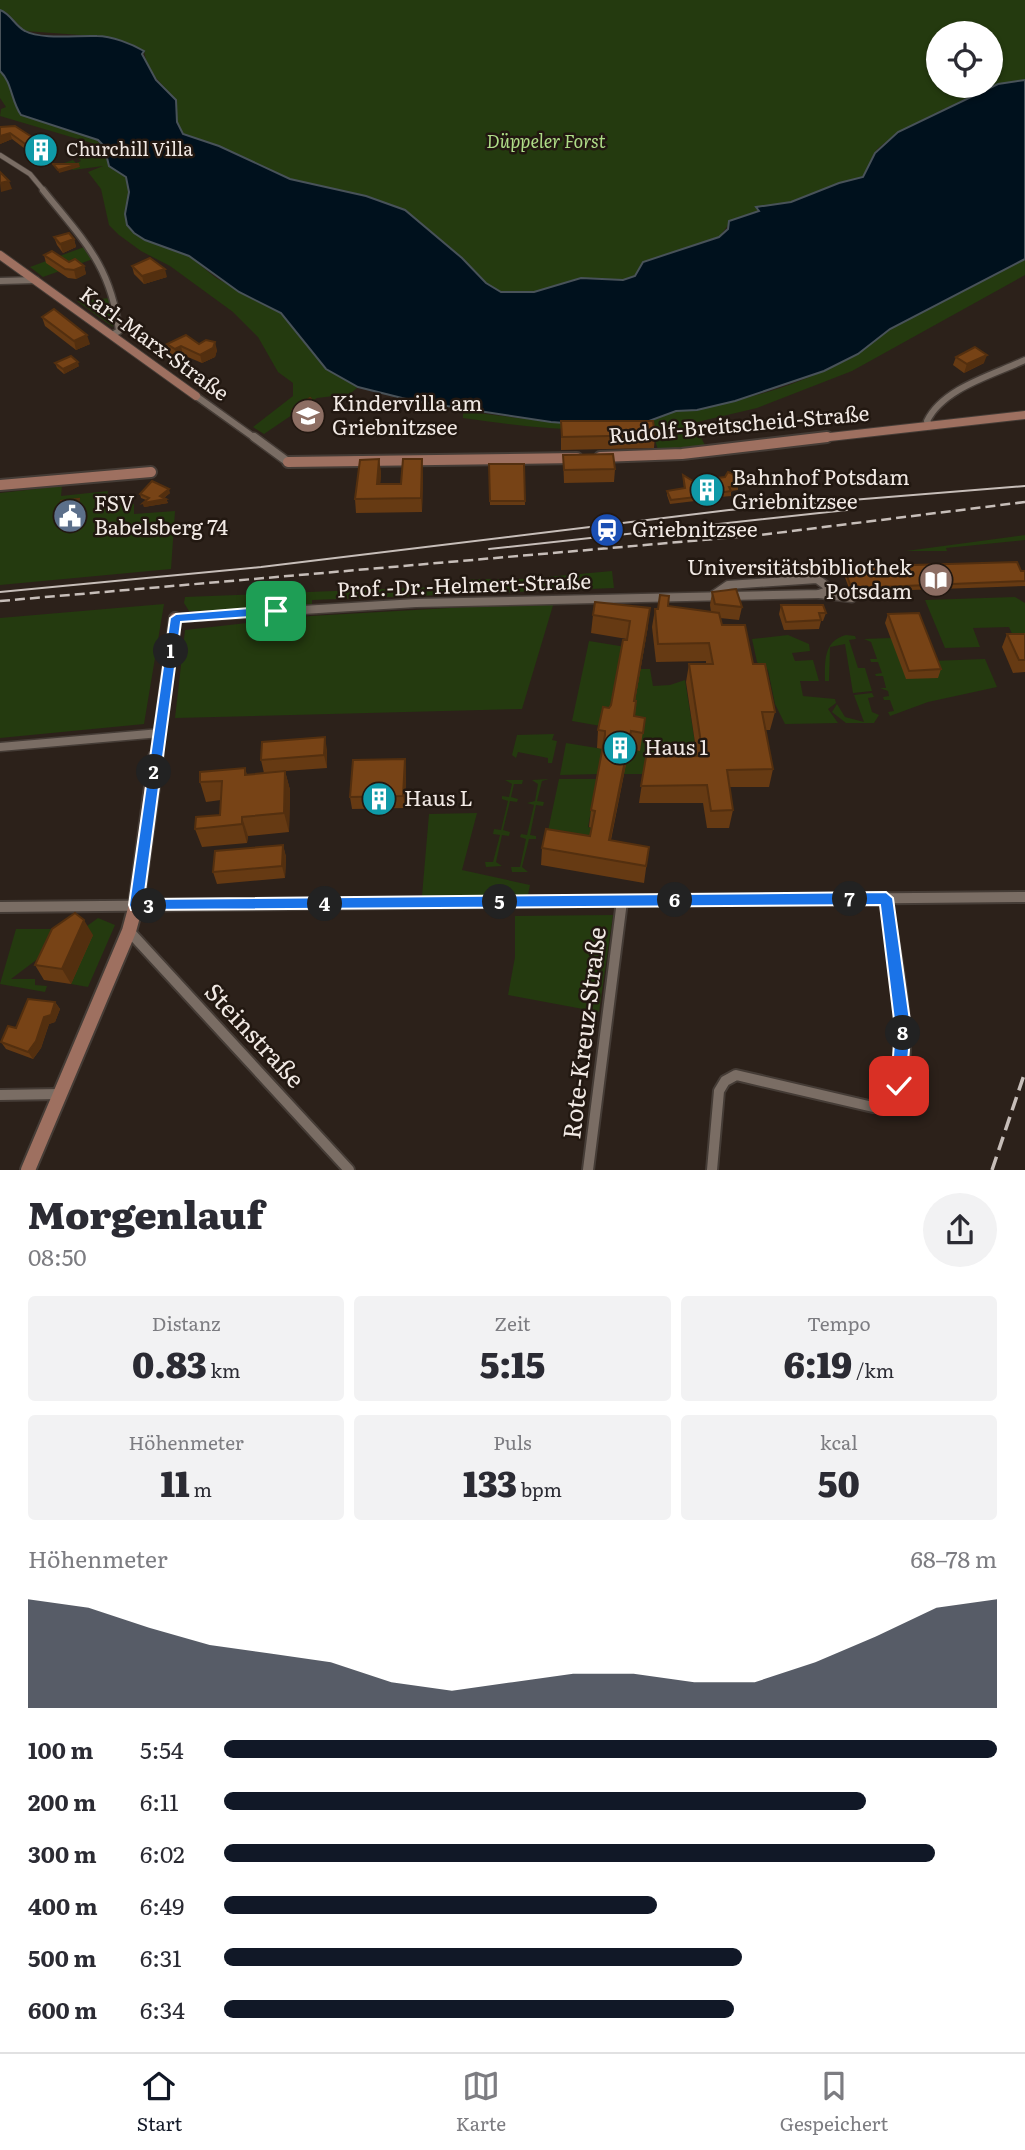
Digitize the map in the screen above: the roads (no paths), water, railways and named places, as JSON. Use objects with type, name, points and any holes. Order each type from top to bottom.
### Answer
[{"type":"street","points":[[0,155],[30,174],[98,258],[116,303],[119,331],[112,335]]},
{"type":"street","name":"Karl-Marx-Straße","points":[[0,255],[288,462]]},
{"type":"street","points":[[0,281],[36,280]]},
{"type":"street","points":[[930,426],[926,421],[928,413],[945,399],[1025,360]]},
{"type":"street","name":"Rudolf-Breitscheid-Straße","points":[[288,462],[657,456],[1025,415]]},
{"type":"street","points":[[0,485],[151,472]]},
{"type":"street","name":"Prof.-Dr.-Helmert-Straße","points":[[712,596],[728,585],[814,579],[823,580],[828,587],[827,591],[819,594]]},
{"type":"street","name":"Prof.-Dr.-Helmert-Straße","points":[[176,618],[373,607],[712,596],[819,594],[852,598]]},
{"type":"street","points":[[27,1170],[129,931],[136,905],[176,618]]},
{"type":"street","points":[[0,747],[160,733]]},
{"type":"street","points":[[0,907],[1025,897]]},
{"type":"street","points":[[712,1170],[719,1091],[725,1081],[736,1075],[742,1074],[873,1107],[886,1105],[895,1097],[902,1071],[904,1043],[886,898]]},
{"type":"street","name":"Rote-Kreuz-Straße","points":[[588,1170],[622,901]]},
{"type":"street","name":"Steinstraße","points":[[129,931],[349,1170]]},
{"type":"street","points":[[0,1095],[60,1094]]},
{"type":"water","points":[[0,10],[32,34],[103,36],[134,46],[144,51],[142,54],[156,80],[176,100],[177,122],[183,134],[219,146],[290,179],[366,196],[405,210],[462,258],[486,283],[501,292],[534,292],[581,278],[623,280],[635,276],[643,262],[719,237],[728,229],[729,221],[759,211],[756,207],[791,202],[839,183],[863,177],[875,153],[898,132],[969,98],[1003,98],[1003,83],[1025,80],[1025,259],[890,329],[858,354],[824,371],[735,401],[697,410],[676,411],[649,421],[605,426],[551,422],[414,401],[358,387],[326,369],[281,313],[239,292],[189,256],[145,240],[134,233],[127,225],[125,214],[129,192],[126,177],[109,166],[104,146],[98,140],[21,115],[0,71]]},
{"type":"tram line","points":[[0,592],[261,567],[729,510],[1025,486]]},
{"type":"tram line","points":[[489,549],[847,510]]},
{"type":"railway","points":[[0,601],[760,535],[1025,502]]},
{"type":"railway","points":[[992,1170],[1025,1072]]},
{"type":"place","name":"Churchill Villa","points":[[41,150]]},
{"type":"place","name":"Kindervilla am Griebnitzsee","points":[[308,416]]},
{"type":"place","name":"Bahnhof Potsdam Griebnitzsee","points":[[707,490]]},
{"type":"place","name":"FSV Babelsberg 74","points":[[70,516]]},
{"type":"place","name":"Griebnitzsee","points":[[607,530]]},
{"type":"place","name":"Universitätsbibliothek Potsdam","points":[[936,580]]},
{"type":"place","name":"Haus 1","points":[[620,748]]},
{"type":"place","name":"Haus L","points":[[379,799]]},
{"type":"park label","name":"Düppeler Forst","points":[[546,142]]}]
